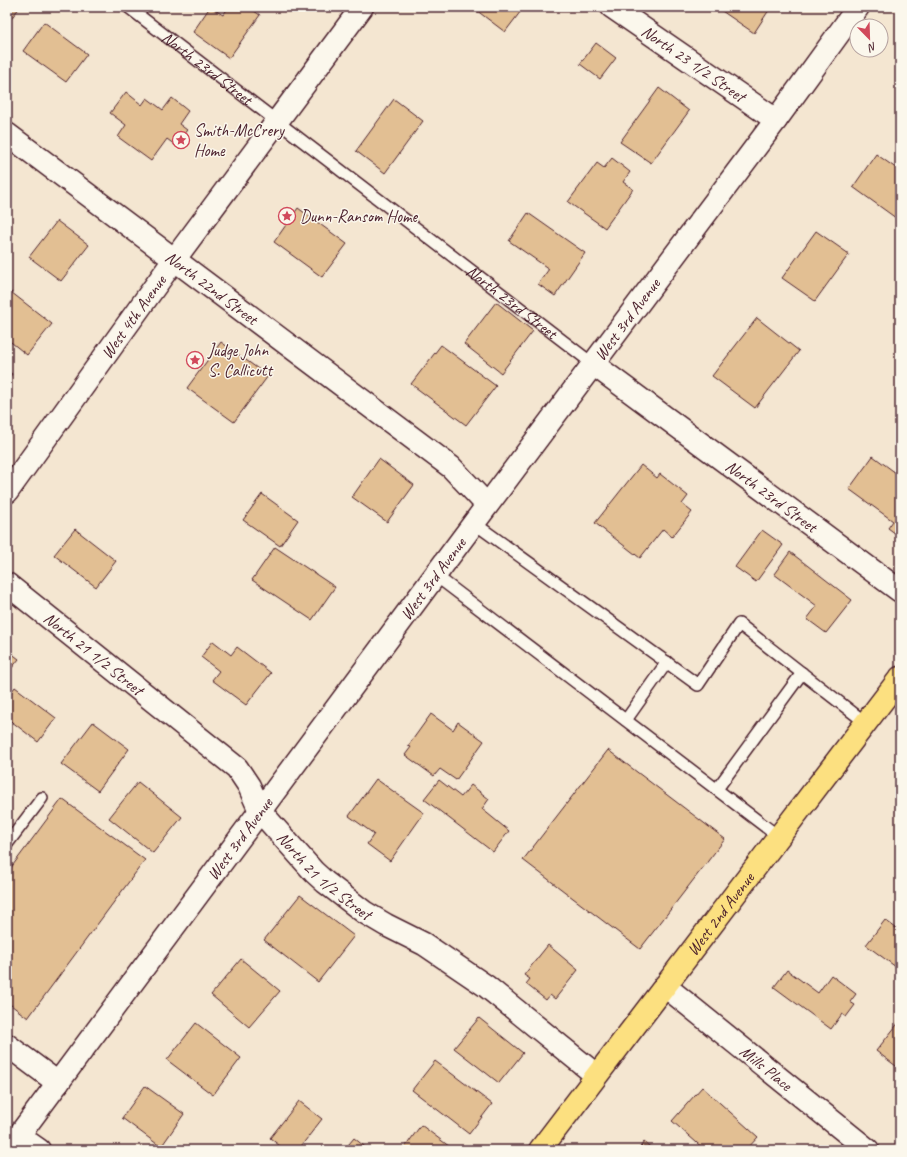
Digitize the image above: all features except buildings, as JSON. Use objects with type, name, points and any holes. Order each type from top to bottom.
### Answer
[{"type":"main road","name":"West 2nd Avenue","points":[[540,1150],[900,678]]},
{"type":"street","name":"West 4th Avenue","points":[[7,492],[174,260],[362,7]]},
{"type":"street","name":"North 23 1/2 Street","points":[[612,7],[776,120]]},
{"type":"street","name":"West 3rd Avenue","points":[[14,1143],[435,574],[776,120],[858,7]]},
{"type":"street","name":"North 22nd Street","points":[[7,134],[451,467],[487,505]]},
{"type":"street","name":"North 23rd Street","points":[[593,364],[900,591]]},
{"type":"street","name":"North 21 1/2 Street","points":[[7,584],[237,768],[249,786],[260,811],[314,872],[325,882],[364,912],[386,926],[424,944],[480,982],[596,1075]]},
{"type":"street","name":"Mills Place","points":[[665,986],[868,1150]]},
{"type":"street","points":[[7,1045],[58,1083]]},
{"type":"street","points":[[14,1143],[38,1150]]},
{"type":"lane","name":"North 23rd Street","points":[[128,7],[593,364]]},
{"type":"lane","points":[[474,523],[698,685],[739,624],[866,723]]},
{"type":"lane","points":[[435,574],[779,837]]},
{"type":"lane","points":[[626,720],[667,662]]},
{"type":"lane","points":[[717,789],[802,673]]},
{"type":"lane","points":[[7,844],[42,798]]},
{"type":"place","name":"Smith-McCrery Home","points":[[181,140]]},
{"type":"place","name":"Dunn-Ransom Home","points":[[287,216]]},
{"type":"place","name":"Judge John S. Callicutt","points":[[195,360]]}]
